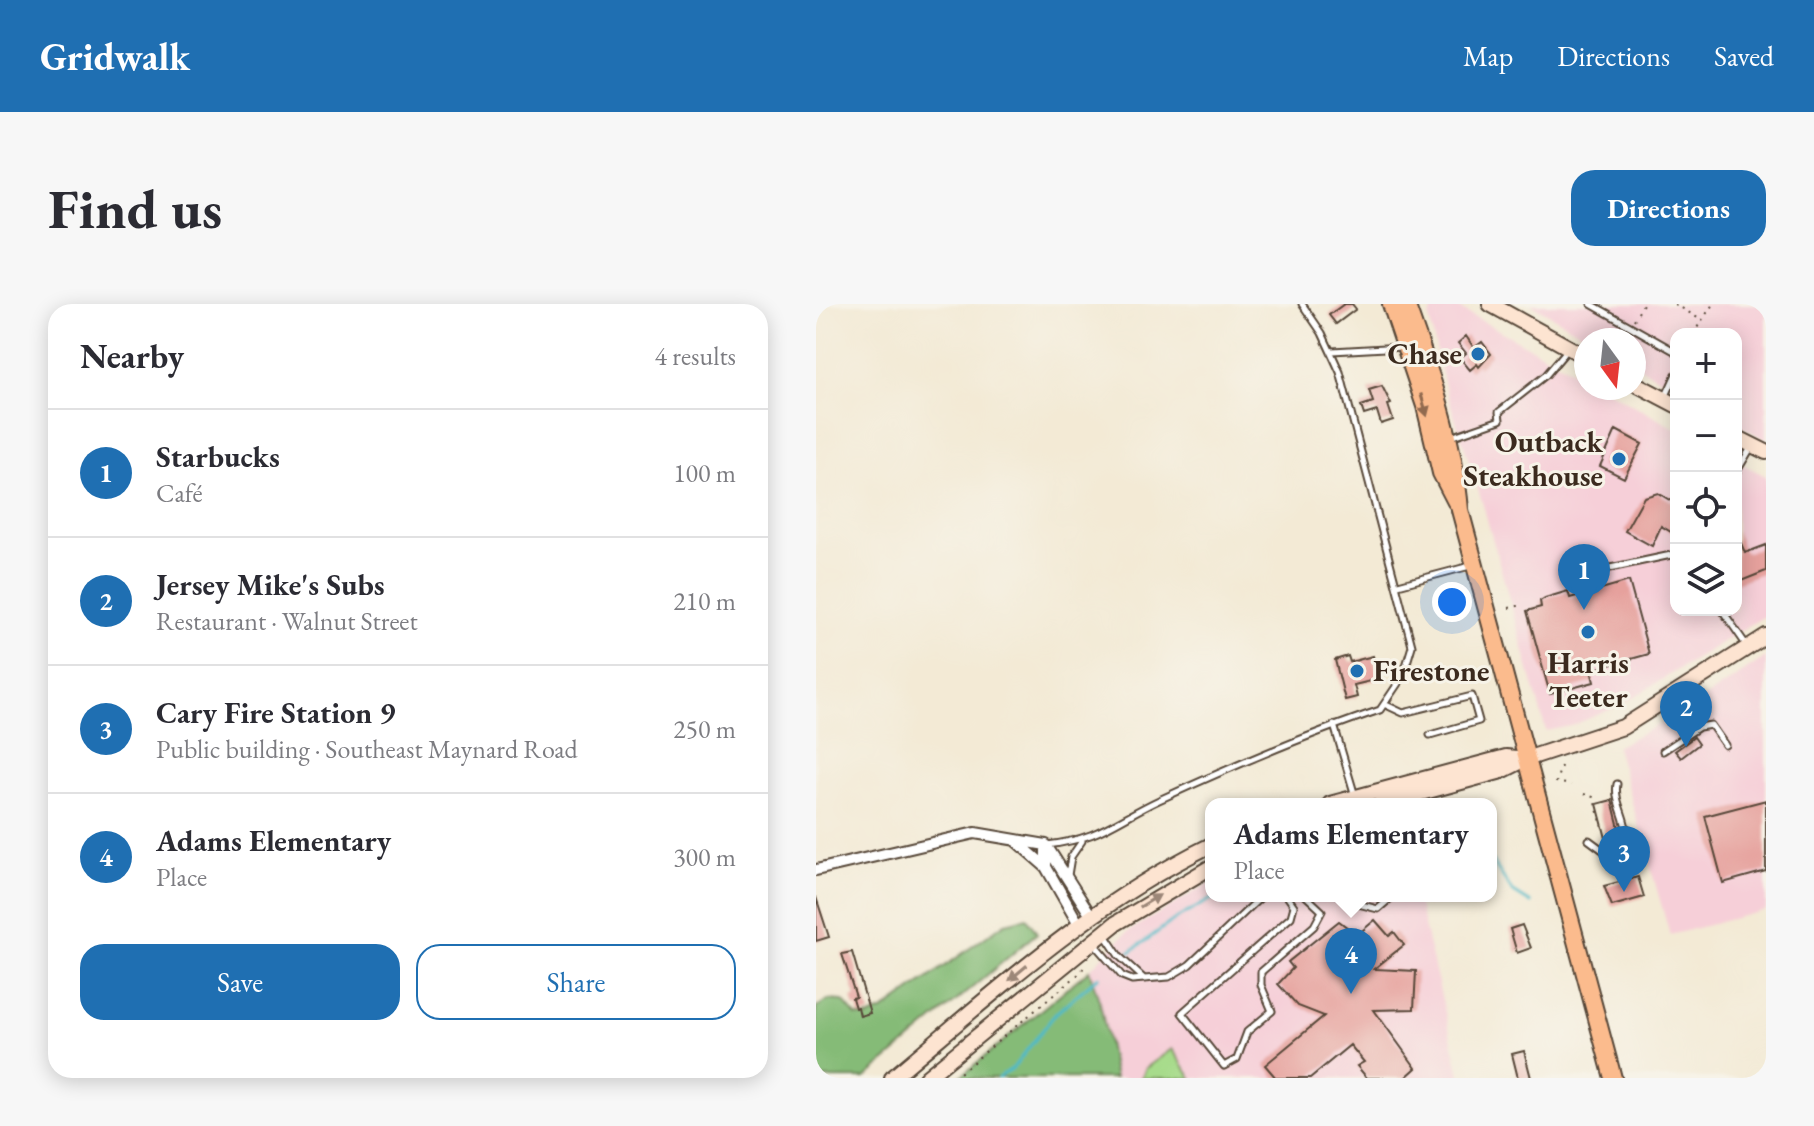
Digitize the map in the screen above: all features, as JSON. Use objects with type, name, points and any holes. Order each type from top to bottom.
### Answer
[{"type":"main road","points":[[1391,304],[1406,346],[1441,473],[1460,510]]},
{"type":"main road","points":[[1490,304],[1574,351]]},
{"type":"main road","points":[[1409,307],[1449,438],[1457,469],[1460,510],[1613,1078]]},
{"type":"main road","points":[[1646,389],[1670,402]]},
{"type":"main road","points":[[1402,798],[1502,771],[1526,759],[1623,727],[1766,636]]},
{"type":"main road","points":[[1351,798],[1506,757],[1526,759]]},
{"type":"main road","points":[[892,1078],[1084,919],[1142,881],[1205,848]]},
{"type":"main road","points":[[926,1078],[1098,937],[1149,901],[1205,870]]},
{"type":"main road","points":[[1084,919],[1098,937]]},
{"type":"street","points":[[816,870],[965,834],[984,833],[1046,845],[1068,875],[1084,919]]},
{"type":"street","points":[[1015,840],[1046,867],[1084,919]]},
{"type":"street","points":[[1046,845],[1046,867]]},
{"type":"lane","points":[[1046,845],[1082,841],[1159,800],[1334,725],[1380,710],[1411,660],[1412,646],[1398,585],[1332,351],[1302,304]]},
{"type":"lane","points":[[1591,304],[1670,349]]},
{"type":"lane","points":[[1332,351],[1406,346]]},
{"type":"lane","points":[[1449,438],[1500,420],[1499,412],[1546,375],[1569,348]]},
{"type":"lane","points":[[1737,472],[1759,449]]},
{"type":"lane","points":[[1610,568],[1670,555]]},
{"type":"lane","points":[[1398,585],[1475,565]]},
{"type":"lane","points":[[1726,616],[1747,647]]},
{"type":"lane","points":[[1384,704],[1403,713],[1472,696],[1479,721],[1430,735]]},
{"type":"lane","points":[[1334,725],[1355,797]]},
{"type":"lane","points":[[1663,751],[1699,727],[1711,725],[1725,745]]},
{"type":"lane","points":[[1589,840],[1604,851],[1625,844],[1628,836],[1615,792],[1617,784]]},
{"type":"lane","points":[[1068,875],[1069,861],[1082,841]]},
{"type":"lane","points":[[1098,937],[1122,976],[1132,980],[1169,977],[1189,965],[1256,902]]},
{"type":"lane","points":[[1291,902],[1294,906],[1291,917],[1182,1013],[1224,1066],[1237,1059],[1247,1032],[1272,1011],[1261,985],[1261,972],[1314,926],[1322,911],[1312,902]]},
{"type":"lane","points":[[1356,902],[1378,909],[1386,902]]},
{"type":"lane","points":[[1098,937],[1143,978]]},
{"type":"path","points":[[1633,321],[1643,304]]},
{"type":"path","points":[[1675,304],[1701,320]]},
{"type":"path","points":[[1696,328],[1713,304]]},
{"type":"path","points":[[1509,608],[1522,605]]},
{"type":"path","points":[[1561,766],[1556,782],[1571,785]]},
{"type":"path","points":[[1584,794],[1593,797],[1604,831]]},
{"type":"path","points":[[954,1078],[1080,973],[1088,961]]},
{"type":"shaded area","points":[[1435,304],[1451,304],[1574,371],[1574,400],[1624,400],[1670,426],[1670,616],[1742,616],[1742,464],[1766,476],[1766,615],[1621,705],[1571,726],[1546,731],[1483,505],[1446,390],[1429,318]]},
{"type":"shaded area","points":[[1531,304],[1766,304],[1766,440],[1742,426],[1742,328],[1670,328],[1670,385],[1646,371],[1646,328],[1574,329]]},
{"type":"shaded area","points":[[1766,657],[1766,910],[1670,935],[1616,747],[1686,710]]},
{"type":"shaded area","points":[[1205,886],[1205,902],[1418,902],[1461,1078],[1111,1078],[1090,969],[1126,933]]},
{"type":"green space","points":[[1027,918],[1037,933],[865,1078],[816,1078],[816,1008],[828,1000],[843,1001],[856,1016],[867,1017],[884,1010],[1005,923]]},
{"type":"green space","points":[[1089,970],[1100,1003],[1115,1078],[959,1078]]},
{"type":"green space","points":[[1172,1049],[1192,1078],[1141,1078],[1146,1068]]},
{"type":"building","points":[[1344,304],[1352,304],[1356,309],[1336,324],[1329,315]]},
{"type":"building","name":"Chase","points":[[1466,336],[1474,348],[1482,342],[1491,354],[1479,367],[1477,364],[1470,370],[1460,358],[1466,353],[1458,343]]},
{"type":"building","points":[[1382,386],[1391,404],[1388,405],[1393,420],[1381,424],[1377,411],[1364,415],[1361,406],[1373,402],[1369,390]]},
{"type":"building","name":"Outback Steakhouse","points":[[1616,430],[1642,444],[1624,478],[1600,466]]},
{"type":"building","points":[[1658,493],[1670,500],[1670,531],[1661,526],[1652,546],[1625,531],[1644,497]]},
{"type":"building","points":[[1766,545],[1766,571],[1742,581],[1742,546],[1745,553]]},
{"type":"building","name":"Harris Teeter","points":[[1629,581],[1649,654],[1591,670],[1594,682],[1550,694],[1527,611],[1541,607],[1540,601],[1545,598],[1568,591],[1570,598]]},
{"type":"building","name":"Firestone","points":[[1348,656],[1350,662],[1373,656],[1379,679],[1354,685],[1357,697],[1345,700],[1335,660]]},
{"type":"building","points":[[1694,737],[1699,744],[1681,758],[1675,751]]},
{"type":"building","points":[[1612,800],[1621,836],[1607,842],[1597,804]]},
{"type":"building","points":[[1766,800],[1766,871],[1723,883],[1705,816]]},
{"type":"building","points":[[1638,877],[1644,897],[1612,906],[1604,886]]},
{"type":"building","points":[[816,897],[829,937],[816,941]]},
{"type":"building","points":[[1375,920],[1389,936],[1394,932],[1404,945],[1374,969],[1416,971],[1414,1009],[1374,1010],[1416,1068],[1405,1078],[1367,1078],[1357,1066],[1364,1062],[1350,1045],[1310,1078],[1276,1078],[1265,1065],[1324,1016],[1298,1006],[1278,984],[1293,968],[1288,962],[1339,921],[1357,935]]},
{"type":"building","points":[[1522,925],[1531,948],[1517,953],[1510,929]]},
{"type":"building","points":[[852,952],[870,1013],[860,1016],[852,998],[856,997],[842,954]]},
{"type":"building","points":[[1524,1051],[1531,1078],[1518,1078],[1512,1054]]},
{"type":"waterway","points":[[1497,868],[1512,891],[1531,903]]},
{"type":"waterway","points":[[1130,952],[1174,920],[1206,902]]},
{"type":"waterway","points":[[998,1078],[1013,1068],[1056,1013],[1099,976]]},
{"type":"place","name":"Chase","points":[[1478,354]]},
{"type":"place","name":"Outback Steakhouse","points":[[1619,459]]},
{"type":"place","name":"Starbucks","points":[[1584,610]]},
{"type":"place","name":"Harris Teeter","points":[[1588,632]]},
{"type":"place","name":"Firestone","points":[[1357,671]]},
{"type":"place","name":"Jersey Mike's Subs","points":[[1686,747]]},
{"type":"place","name":"Cary Fire Station 9","points":[[1624,892]]},
{"type":"place","name":"Adams Elementary","points":[[1351,994]]}]
